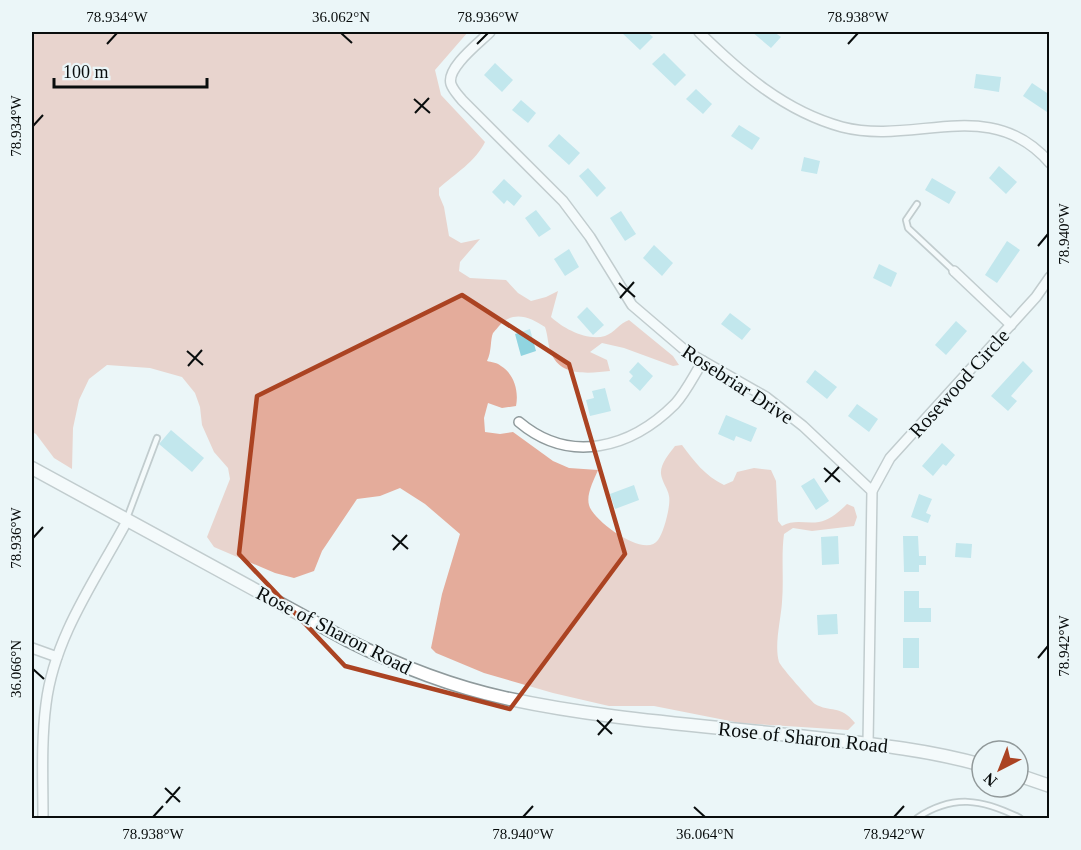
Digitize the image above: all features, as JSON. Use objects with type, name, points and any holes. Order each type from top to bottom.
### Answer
[{"type":"street","name":"Rosebriar Drive","points":[[490,32],[456,65],[451,84],[462,100],[553,189],[573,213],[632,305],[672,340],[703,361],[766,397],[803,426],[872,491]]},
{"type":"street","points":[[699,32],[750,79],[794,109],[817,118],[842,127],[870,131],[899,132],[969,125],[985,126],[1022,138],[1050,163]]},
{"type":"street","points":[[954,271],[1011,325]]},
{"type":"street","name":"Rosewood Circle","points":[[872,491],[890,458],[1036,297],[1050,277]]},
{"type":"street","points":[[519,422],[530,432],[555,443],[586,447],[601,446],[636,434],[658,418],[680,398],[703,361]]},
{"type":"street","name":"Rose of Sharon Road","points":[[32,468],[371,652],[420,673],[475,691],[539,705],[632,718],[868,744],[924,752],[970,762]]},
{"type":"street","points":[[868,744],[872,491]]},
{"type":"street","points":[[43,819],[43,744],[46,703],[57,657],[69,627],[127,521]]},
{"type":"street","points":[[32,648],[57,657]]},
{"type":"street","points":[[1030,780],[1050,786]]},
{"type":"lane","points":[[917,204],[906,220],[908,228],[954,271]]},
{"type":"lane","points":[[127,521],[157,438]]},
{"type":"lane","points":[[916,819],[938,806],[960,801],[997,808],[1020,819]]},
{"type":"highlighted area","points":[[462,295],[569,364],[625,554],[510,709],[345,666],[239,554],[257,396]]},
{"type":"shaded area","points":[[32,32],[468,32],[435,70],[441,95],[485,142],[471,161],[439,188],[449,236],[461,243],[480,239],[460,262],[459,271],[470,278],[506,280],[518,293],[531,301],[558,291],[551,317],[569,330],[583,335],[605,336],[629,320],[673,356],[679,365],[673,366],[624,348],[602,343],[590,352],[607,360],[610,371],[586,373],[570,370],[557,362],[552,355],[545,327],[528,318],[510,318],[493,333],[487,361],[506,369],[512,378],[516,389],[516,406],[502,408],[488,403],[484,418],[485,432],[500,434],[513,432],[553,461],[569,468],[598,470],[589,496],[589,505],[593,512],[620,536],[642,545],[651,545],[658,540],[665,525],[669,500],[661,470],[665,459],[675,446],[682,445],[706,473],[724,485],[733,481],[737,472],[754,468],[771,470],[776,481],[778,521],[782,526],[791,523],[823,521],[847,504],[854,507],[857,517],[854,526],[812,531],[793,528],[784,534],[783,593],[777,648],[781,665],[815,704],[845,713],[855,723],[848,730],[740,723],[654,706],[609,706],[484,673],[436,653],[431,648],[442,594],[460,534],[425,504],[400,488],[380,496],[357,499],[322,551],[314,571],[294,578],[275,573],[214,547],[207,537],[230,479],[228,468],[214,452],[202,425],[200,407],[195,393],[182,377],[150,368],[107,365],[89,379],[79,400],[73,428],[72,469],[54,458],[32,432]]},
{"type":"building","points":[[621,32],[647,32],[653,37],[640,50]]},
{"type":"building","points":[[752,32],[774,32],[781,37],[771,48]]},
{"type":"building","points":[[664,53],[686,75],[675,86],[652,64]]},
{"type":"building","points":[[495,63],[513,80],[502,92],[484,75]]},
{"type":"building","points":[[976,74],[1001,77],[999,92],[974,88]]},
{"type":"building","points":[[1032,83],[1050,95],[1050,114],[1023,96]]},
{"type":"building","points":[[696,89],[712,104],[703,114],[686,99]]},
{"type":"building","points":[[521,100],[536,113],[528,123],[512,110]]},
{"type":"building","points":[[739,125],[760,138],[752,150],[731,136]]},
{"type":"building","points":[[559,134],[580,153],[569,165],[548,146]]},
{"type":"building","points":[[804,157],[820,161],[817,174],[801,171]]},
{"type":"building","points":[[999,166],[1017,182],[1006,194],[989,178]]},
{"type":"building","points":[[588,168],[606,188],[597,197],[579,176]]},
{"type":"building","points":[[932,178],[956,192],[949,204],[925,190]]},
{"type":"building","points":[[504,179],[522,196],[514,206],[507,200],[504,204],[492,192]]},
{"type":"building","points":[[536,210],[551,229],[539,237],[525,218]]},
{"type":"building","points":[[621,211],[636,234],[625,241],[610,218]]},
{"type":"building","points":[[1007,241],[1020,250],[997,283],[985,275]]},
{"type":"building","points":[[654,245],[673,263],[662,276],[643,258]]},
{"type":"building","points":[[569,249],[579,267],[565,276],[554,259]]},
{"type":"building","points":[[879,264],[897,273],[891,287],[873,278]]},
{"type":"building","points":[[587,307],[604,325],[593,335],[577,317]]},
{"type":"building","points":[[730,313],[751,329],[742,340],[721,324]]},
{"type":"building","points":[[956,321],[967,331],[946,355],[935,345]]},
{"type":"building","points":[[530,329],[536,351],[521,356],[515,334]]},
{"type":"building","points":[[1023,361],[1033,371],[1011,396],[1017,401],[1008,411],[991,396]]},
{"type":"building","points":[[638,362],[653,376],[640,391],[629,381],[633,376],[629,372]]},
{"type":"building","points":[[815,370],[837,387],[827,399],[806,382]]},
{"type":"building","points":[[605,388],[611,411],[590,416],[586,400],[594,398],[592,391]]},
{"type":"building","points":[[857,404],[878,419],[869,432],[848,416]]},
{"type":"building","points":[[726,415],[757,428],[751,442],[736,436],[734,441],[718,434]]},
{"type":"building","points":[[171,430],[204,458],[192,472],[159,444]]},
{"type":"building","points":[[942,443],[955,455],[933,476],[922,466]]},
{"type":"building","points":[[814,478],[829,501],[816,510],[801,486]]},
{"type":"building","points":[[634,485],[639,500],[615,509],[610,494]]},
{"type":"building","points":[[919,494],[932,499],[926,513],[931,515],[928,523],[911,517]]},
{"type":"building","points":[[838,536],[839,564],[822,565],[821,537]]},
{"type":"building","points":[[903,536],[918,536],[919,556],[926,556],[926,565],[919,565],[919,572],[904,572]]},
{"type":"building","points":[[956,543],[972,544],[971,558],[955,557]]},
{"type":"building","points":[[904,591],[919,591],[919,608],[931,608],[931,622],[904,622]]},
{"type":"building","points":[[837,614],[838,634],[818,635],[817,615]]},
{"type":"building","points":[[903,638],[919,638],[919,668],[903,668]]}]
